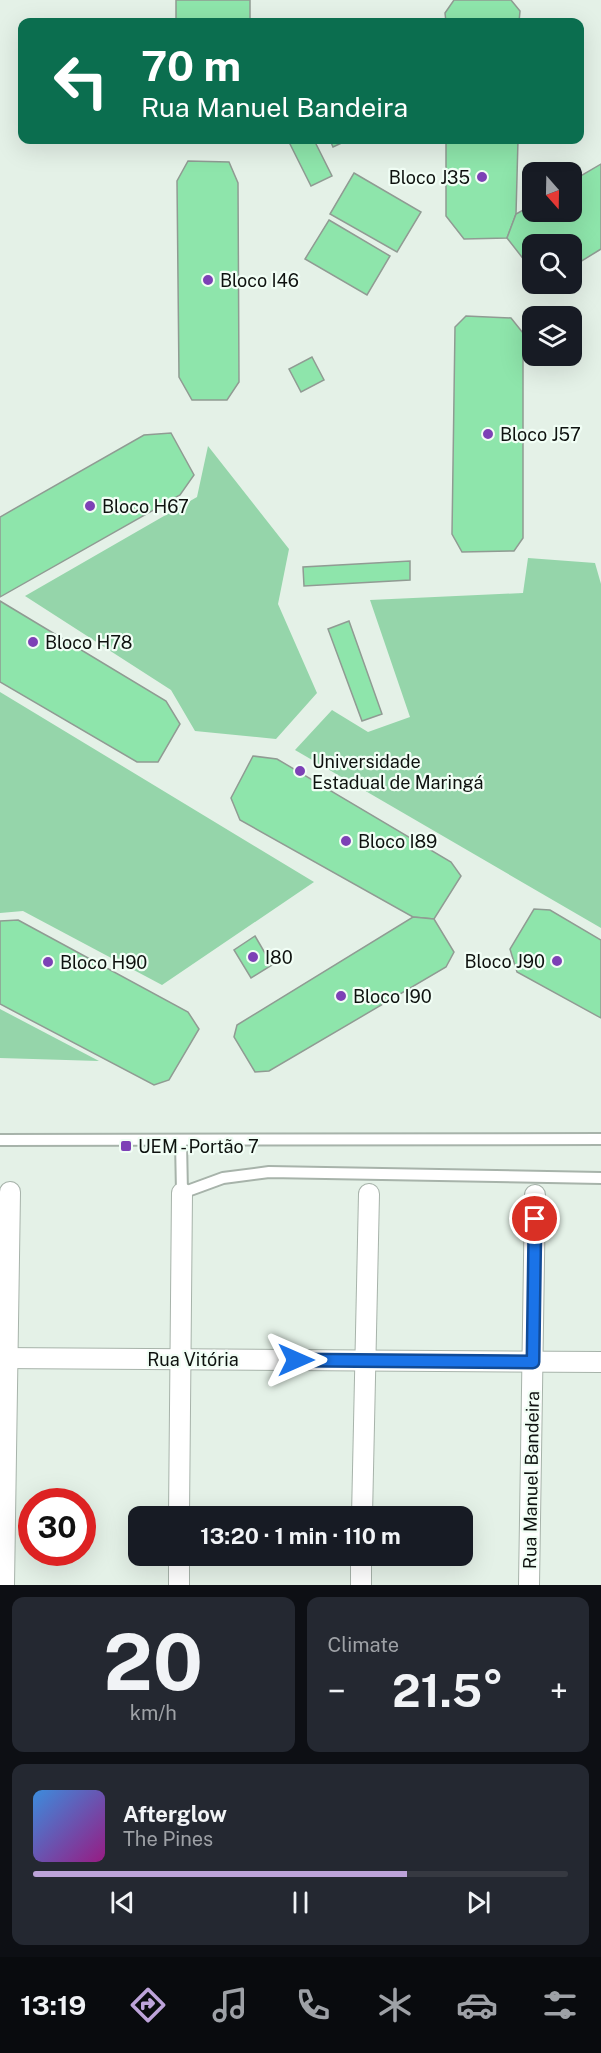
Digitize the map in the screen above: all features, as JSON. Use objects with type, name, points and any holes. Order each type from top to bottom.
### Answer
[{"type":"street","points":[[4,1585],[4,1358],[10,1192]]},
{"type":"street","points":[[179,1506],[182,1193]]},
{"type":"street","points":[[362,1506],[369,1194]]},
{"type":"street","name":"Rua Manuel Bandeira","points":[[529,1585],[535,1195]]},
{"type":"street","name":"Rua Vitória","points":[[4,1358],[601,1362]]},
{"type":"street","points":[[179,1566],[179,1585]]},
{"type":"street","points":[[361,1566],[361,1585]]},
{"type":"lane","points":[[0,1140],[601,1138]]},
{"type":"lane","points":[[181,1141],[182,1193],[224,1178],[268,1172],[601,1179]]},
{"type":"green space","points":[[208,446],[289,549],[278,604],[317,693],[276,739],[195,731],[171,690],[25,596],[197,497]]},
{"type":"green space","points":[[528,558],[595,563],[601,584],[601,928],[295,750],[332,710],[368,732],[410,717],[370,600],[523,593]]},
{"type":"green space","points":[[0,692],[314,882],[162,985],[23,911],[0,913]]},
{"type":"green space","points":[[0,1009],[99,1061],[0,1058]]},
{"type":"building","points":[[176,0],[250,0],[250,18],[176,18]]},
{"type":"building","points":[[454,0],[511,0],[520,11],[519,18],[446,18],[445,13]]},
{"type":"building","points":[[290,144],[316,144],[332,176],[311,186]]},
{"type":"building","name":"Bloco J35","points":[[446,144],[518,144],[516,214],[507,238],[464,239],[446,216]]},
{"type":"building","name":"Bloco I46","points":[[188,161],[229,162],[238,183],[239,382],[227,400],[192,400],[179,377],[177,181]]},
{"type":"building","points":[[601,164],[601,249],[582,261],[582,234],[522,234],[522,257],[507,238],[516,214],[522,211],[522,222],[582,222],[582,175]]},
{"type":"building","points":[[354,173],[421,212],[397,252],[330,214]]},
{"type":"building","points":[[329,220],[390,256],[367,295],[305,259]]},
{"type":"building","name":"Bloco J57","points":[[466,316],[511,318],[522,332],[523,538],[514,551],[462,552],[452,534],[455,327]]},
{"type":"building","points":[[312,357],[324,380],[301,392],[289,369]]},
{"type":"building","name":"Bloco H67","points":[[171,433],[194,475],[180,495],[0,597],[0,517],[144,435]]},
{"type":"building","points":[[410,561],[410,580],[304,586],[303,567]]},
{"type":"building","name":"Bloco H78","points":[[0,601],[166,701],[180,724],[158,762],[137,762],[0,682]]},
{"type":"building","points":[[349,621],[382,714],[362,721],[328,629]]},
{"type":"building","name":"Bloco I89","points":[[253,756],[277,759],[451,862],[461,876],[434,919],[413,917],[240,820],[231,798]]},
{"type":"building","name":"Bloco J90","points":[[534,909],[550,910],[601,940],[601,1018],[517,972],[510,949]]},
{"type":"building","name":"Bloco I90","points":[[413,917],[434,919],[454,952],[446,967],[269,1071],[255,1072],[234,1037],[237,1025]]},
{"type":"building","name":"Bloco H90","points":[[18,920],[188,1012],[199,1029],[169,1080],[154,1085],[0,1004],[0,921]]},
{"type":"building","name":"I80","points":[[255,936],[272,965],[251,978],[234,950]]},
{"type":"place","name":"Bloco J35","points":[[482,177]]},
{"type":"place","name":"Bloco I46","points":[[208,280]]},
{"type":"place","name":"Bloco J57","points":[[488,434]]},
{"type":"place","name":"Bloco H67","points":[[90,506]]},
{"type":"place","name":"Bloco H78","points":[[33,642]]},
{"type":"place","name":"Universidade Estadual de Maringá","points":[[300,771]]},
{"type":"place","name":"Bloco I89","points":[[346,841]]},
{"type":"place","name":"I80","points":[[253,957]]},
{"type":"place","name":"Bloco J90","points":[[557,961]]},
{"type":"place","name":"Bloco H90","points":[[48,962]]},
{"type":"place","name":"Bloco I90","points":[[341,996]]},
{"type":"place","name":"UEM - Portão 7","points":[[126,1146]]},
{"type":"route","points":[[296,1360],[533,1362],[535,1219]]}]
